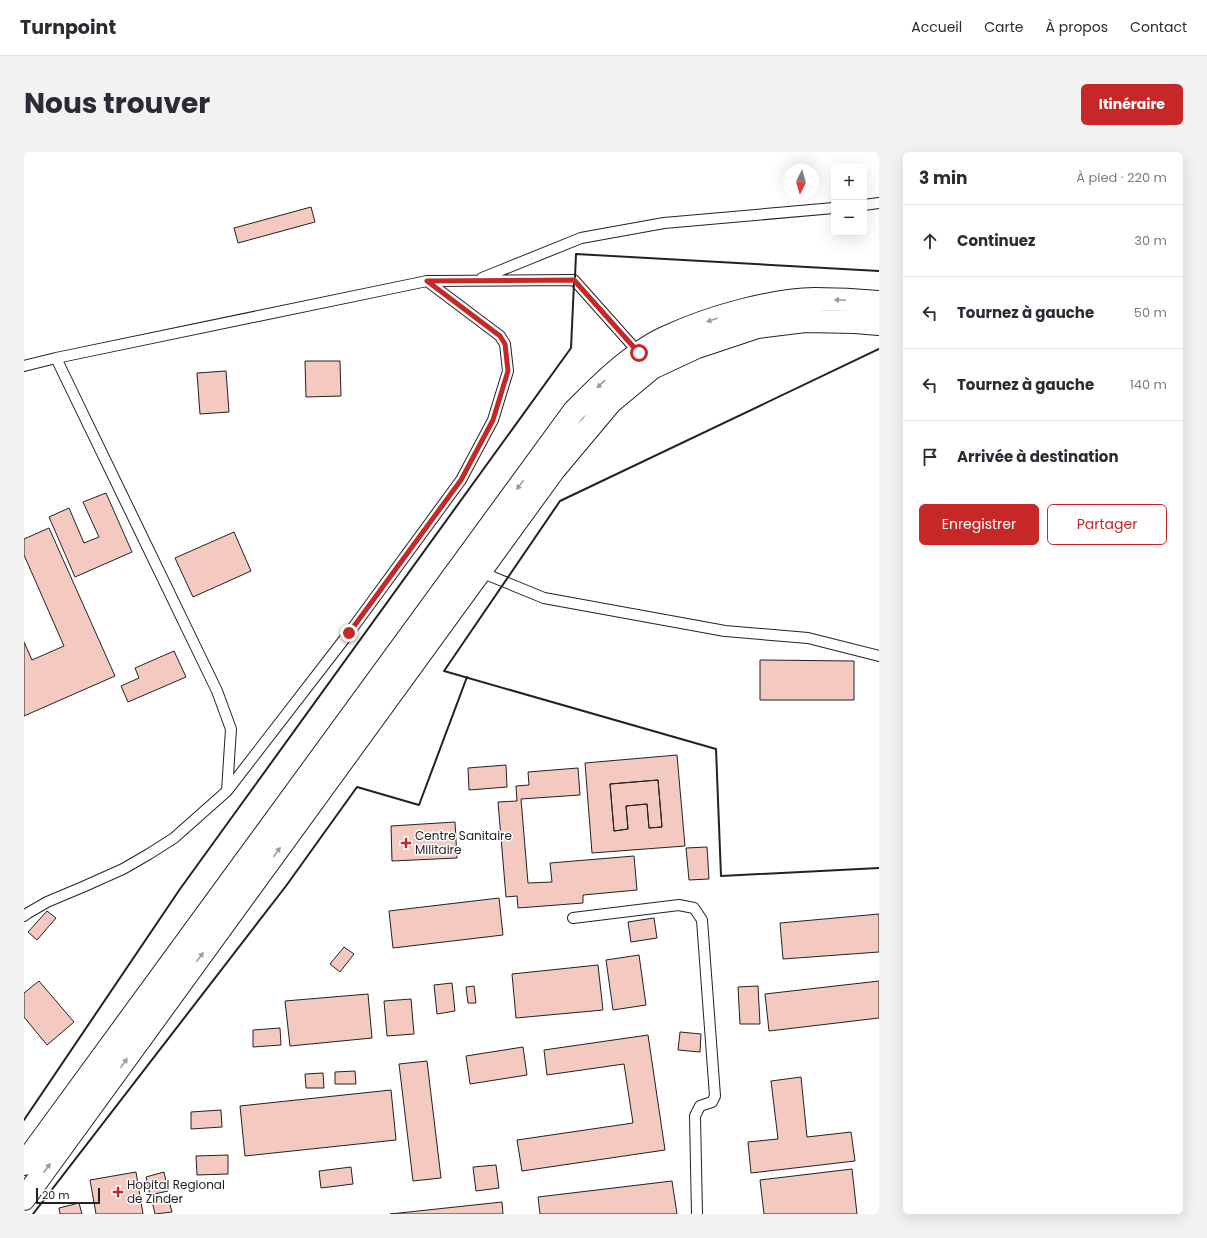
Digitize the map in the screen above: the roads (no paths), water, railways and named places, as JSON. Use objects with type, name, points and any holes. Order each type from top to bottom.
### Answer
[{"type":"highway","points":[[24,1199],[350,734],[471,568],[577,441],[668,336],[713,319],[765,305],[814,299],[879,302]]},
{"type":"highway","points":[[646,360],[697,347],[757,326],[805,322],[856,322],[879,324]]},
{"type":"highway","points":[[24,1164],[350,734]]},
{"type":"lane","points":[[867,205],[879,204]]},
{"type":"lane","points":[[475,281],[580,238],[664,223],[831,208]]},
{"type":"lane","points":[[24,366],[56,358],[427,281],[574,280],[646,360]]},
{"type":"lane","points":[[24,916],[47,902],[123,869],[149,854],[174,838],[227,791],[349,633],[461,480],[493,420],[508,371],[505,344],[500,336],[427,281]]},
{"type":"lane","points":[[56,358],[217,691],[231,729],[227,791]]},
{"type":"lane","points":[[471,568],[544,598],[725,631],[808,638],[879,656]]},
{"type":"lane","points":[[573,918],[679,905],[694,908],[702,920],[715,1096],[712,1102],[700,1106],[695,1116],[696,1214]]},
{"type":"place","name":"Centre Sanitaire Militaire","points":[[406,843]]},
{"type":"place","name":"Hopital Regional de Zinder","points":[[118,1192]]}]
